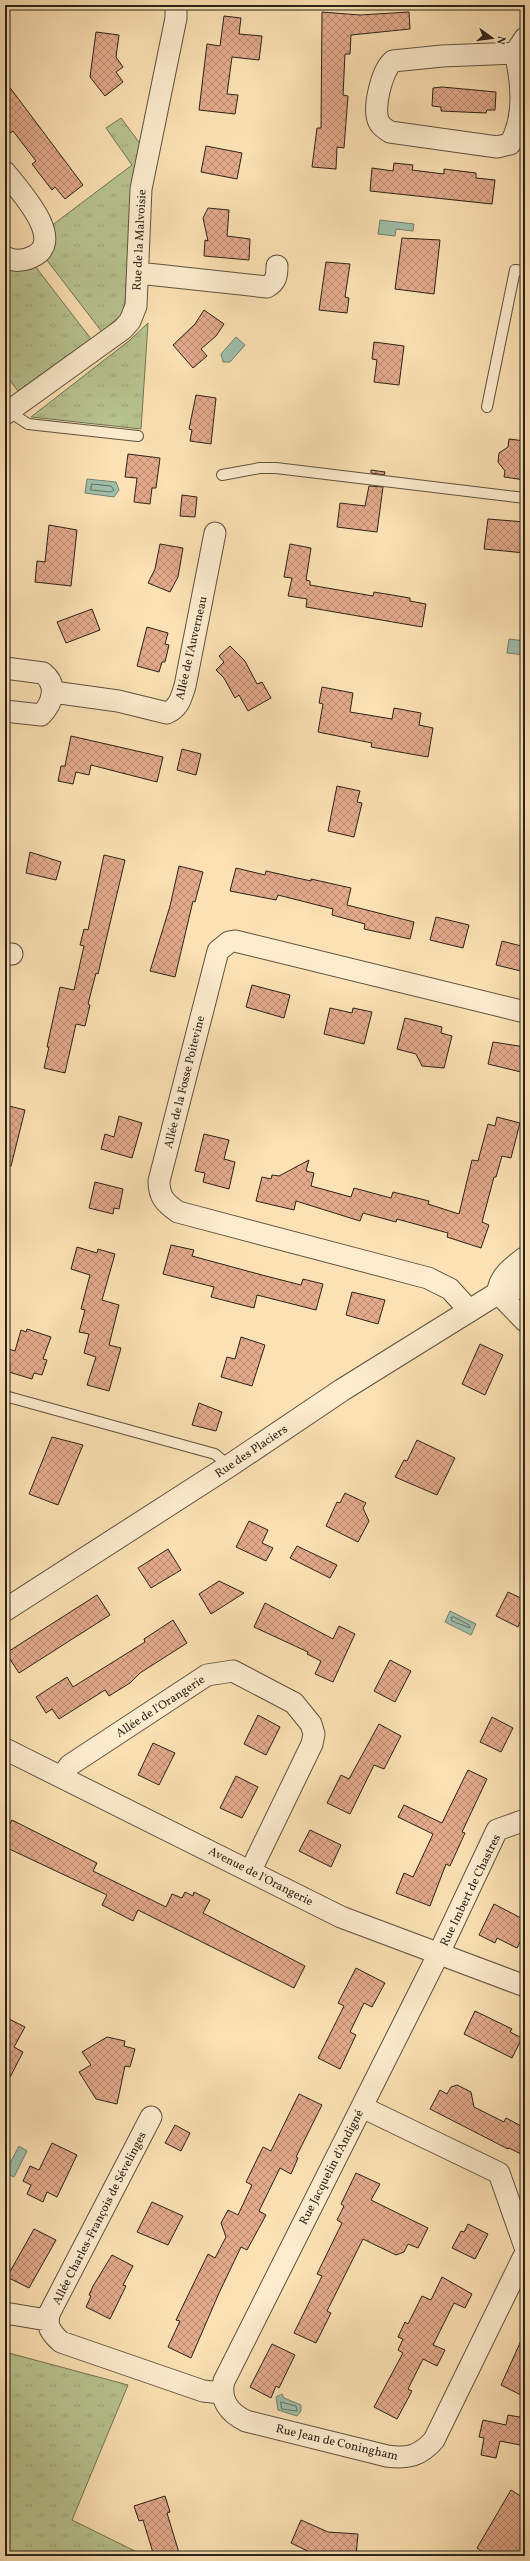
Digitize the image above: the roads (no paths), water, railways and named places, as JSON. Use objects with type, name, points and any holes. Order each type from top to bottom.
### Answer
[{"type":"street","name":"Rue de la Malvoisie","points":[[7,412],[123,329],[134,313],[138,273],[141,189],[176,18],[176,5]]},
{"type":"street","points":[[520,45],[519,125],[510,144],[497,147],[390,132],[379,124],[377,118],[380,87],[384,72],[393,61],[520,45]]},
{"type":"street","points":[[5,172],[35,211],[44,229],[45,241],[35,256],[27,260],[18,261],[5,257]]},
{"type":"street","points":[[138,273],[266,287],[273,283],[277,276],[277,266]]},
{"type":"street","name":"Allée de l'Auverneau","points":[[53,692],[118,701],[167,713],[174,710],[179,704],[185,686],[215,533]]},
{"type":"street","points":[[5,668],[43,673],[48,677],[53,692],[51,701],[41,714],[5,712]]},
{"type":"street","name":"Allée de la Fosse Poitevine","points":[[470,1312],[450,1289],[428,1278],[178,1212],[165,1203],[159,1191],[159,1181],[218,951],[229,942],[235,941],[525,1012]]},
{"type":"street","points":[[525,1258],[505,1275],[499,1284],[498,1293],[525,1321]]},
{"type":"street","name":"Rue des Placiers","points":[[5,1610],[229,1466],[342,1390],[470,1312],[498,1293],[508,1292],[525,1283]]},
{"type":"street","name":"Allée de l'Orangerie","points":[[61,1777],[70,1765],[207,1675],[233,1671],[294,1703],[304,1712],[314,1734],[312,1744],[251,1870]]},
{"type":"street","name":"Avenue de l'Orangerie","points":[[5,1749],[251,1870],[341,1917],[525,1986]]},
{"type":"street","name":"Rue Imbert de Chastres","points":[[439,1954],[497,1830],[525,1820]]},
{"type":"street","name":"Rue Jacquelin d'Andigné","points":[[222,2387],[439,1954]]},
{"type":"street","name":"Rue Jean de Coningham","points":[[222,2387],[230,2411],[246,2421],[387,2456],[401,2458],[416,2456],[434,2440],[524,2256],[517,2192],[499,2173],[362,2107]]},
{"type":"street","name":"Allée Charles-François de Sévelinges","points":[[151,2117],[47,2320],[53,2335],[61,2342],[203,2391],[222,2387]]},
{"type":"street","name":"Allée Charles-François de Sévelinges","points":[[5,2313],[47,2320]]},
{"type":"lane","points":[[487,407],[515,270],[525,271]]},
{"type":"lane","points":[[7,412],[28,424],[138,436]]},
{"type":"lane","points":[[222,475],[260,468],[276,468],[525,498]]},
{"type":"lane","points":[[5,1396],[215,1454],[229,1466]]},
{"type":"water","points":[[380,220],[414,224],[413,231],[396,229],[395,236],[378,234]]},
{"type":"water","points":[[236,337],[245,345],[230,362],[223,362],[221,354]]},
{"type":"water","points":[[87,479],[116,482],[119,490],[114,497],[85,493]]},
{"type":"water","points":[[509,639],[525,641],[525,655],[507,653]]},
{"type":"water","points":[[450,1611],[476,1624],[471,1635],[445,1622]]},
{"type":"water","points":[[19,2146],[27,2151],[14,2177],[5,2173]]},
{"type":"water","points":[[282,2394],[284,2398],[301,2405],[301,2411],[297,2416],[278,2410],[276,2397]]}]
